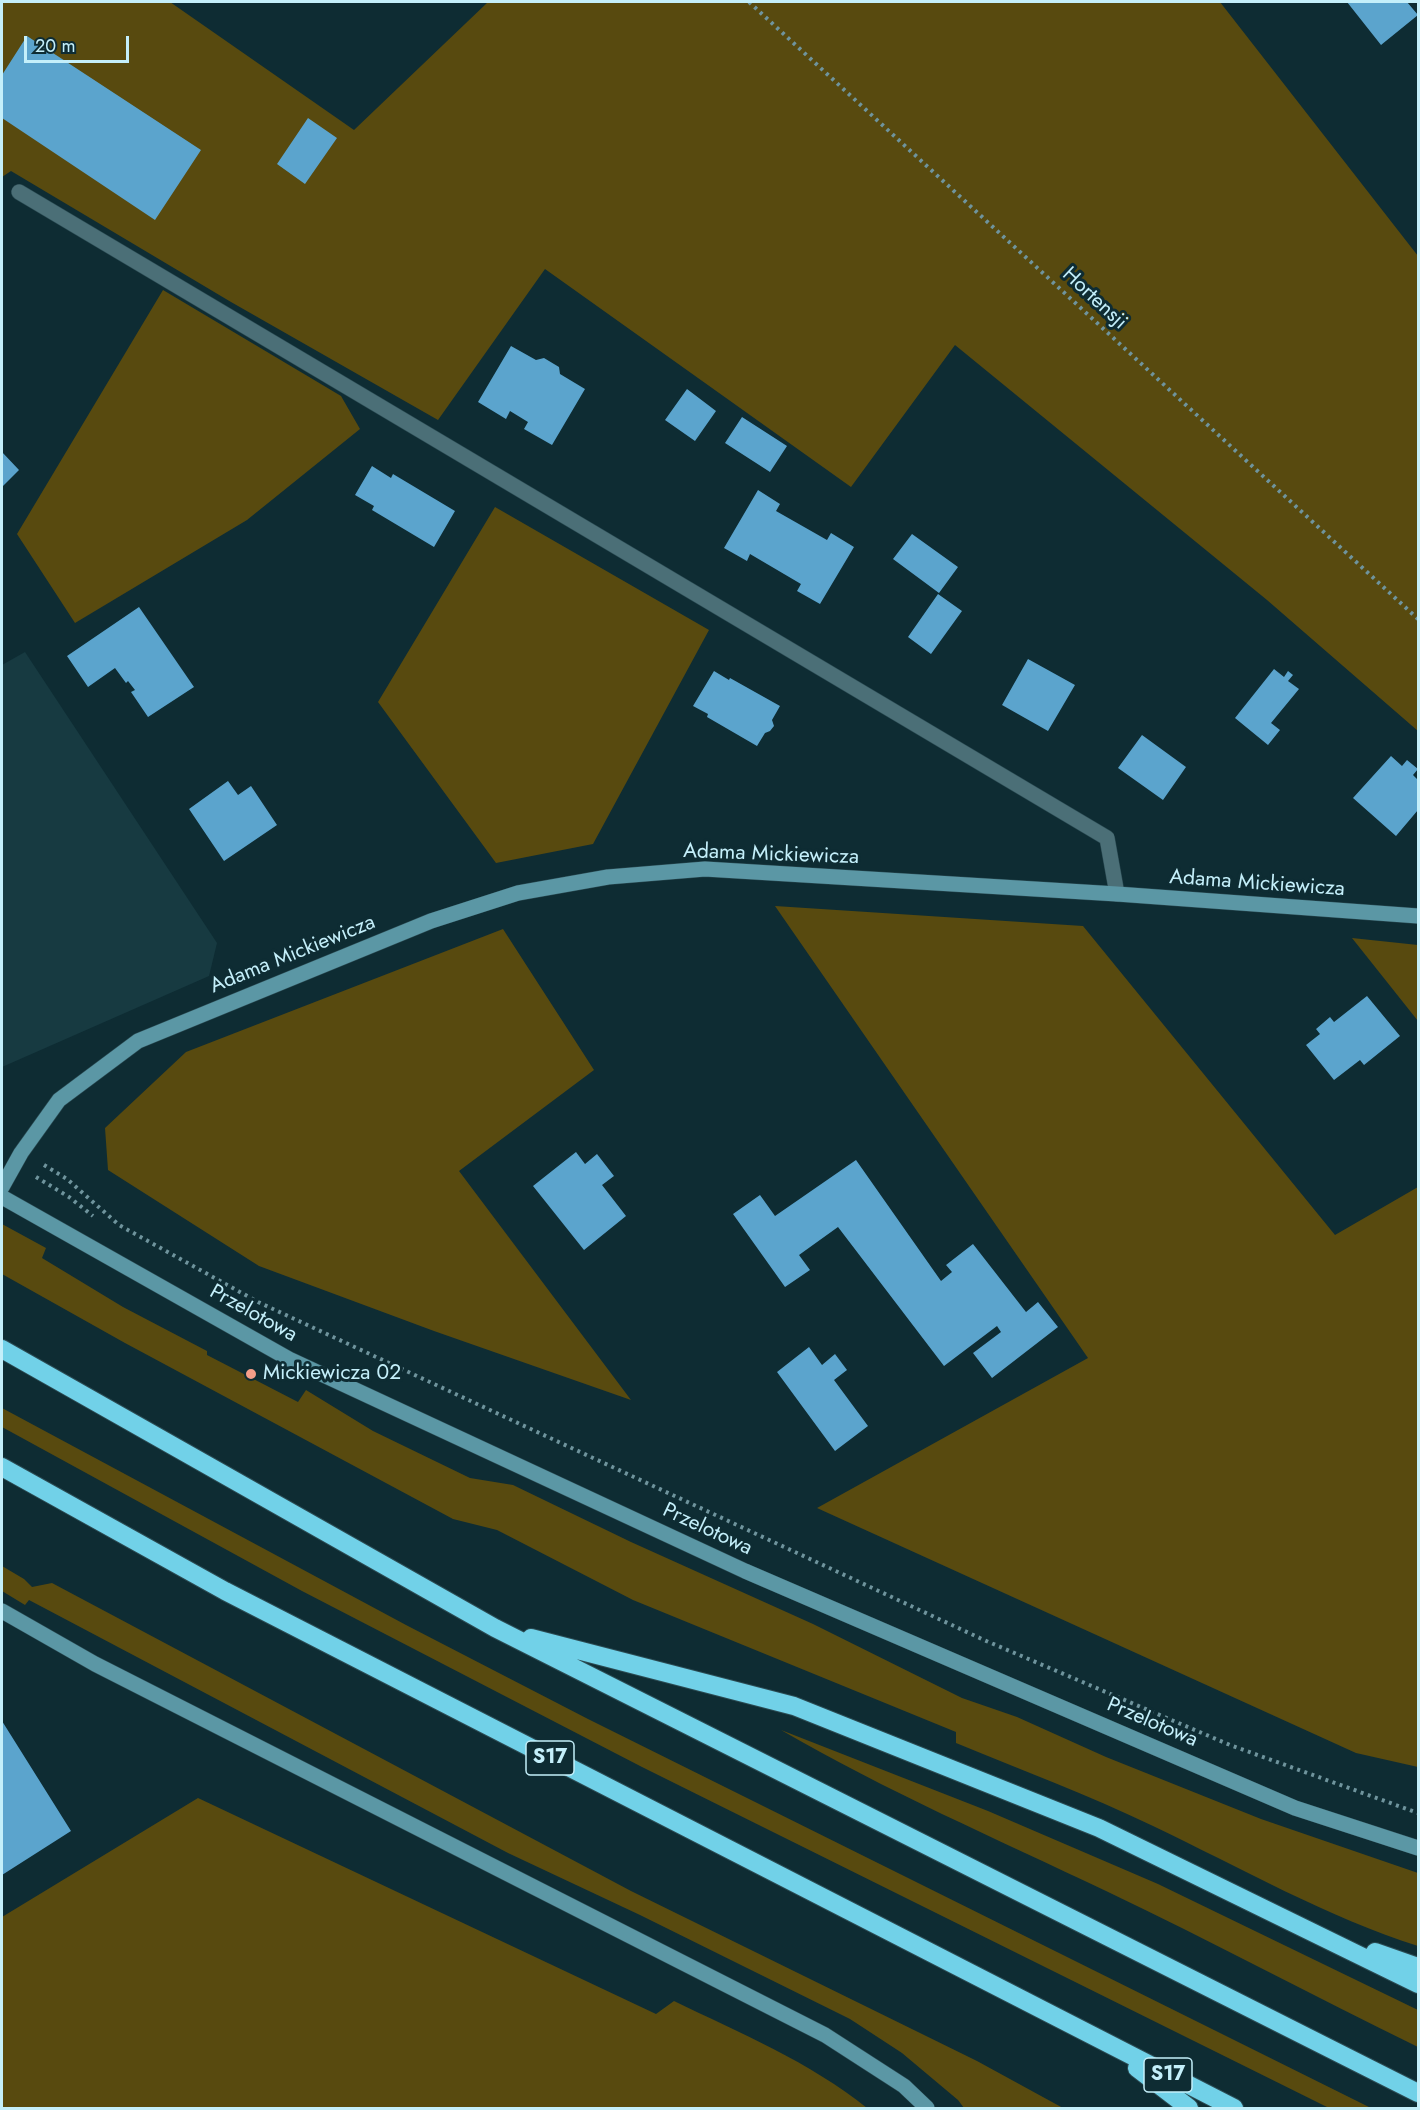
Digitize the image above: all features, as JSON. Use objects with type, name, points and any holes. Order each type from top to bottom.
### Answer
[{"type":"highway","points":[[2,1349],[495,1628],[1419,2093]]},
{"type":"highway","name":"S17","points":[[2,1467],[225,1591],[1234,2109]]},
{"type":"highway","points":[[495,1628],[794,1707],[1099,1828],[1419,1984]]},
{"type":"highway","points":[[1306,1929],[1419,1966]]},
{"type":"highway","points":[[1102,2042],[1189,2109]]},
{"type":"street","name":"Adama Mickiewicza","points":[[2,1187],[17,1158],[59,1100],[138,1041],[431,921],[518,893],[608,877],[705,869],[1117,894],[1419,916]]},
{"type":"street","name":"Przelotowa","points":[[2,1197],[289,1359],[734,1566],[1295,1808],[1419,1848]]},
{"type":"street","points":[[2,1611],[95,1664],[825,2035],[904,2085],[927,2109]]},
{"type":"lane","points":[[18,192],[1107,837],[1117,894]]},
{"type":"path","name":"Hortensji","points":[[748,2],[1419,620]]},
{"type":"path","points":[[17,1158],[95,1218]]},
{"type":"path","points":[[17,1158],[67,1179],[119,1225],[258,1302],[984,1640],[1230,1745],[1419,1813]]},
{"type":"shaded area","points":[[2,2],[170,2],[354,130],[488,2],[1220,2],[1418,256],[1418,731],[1267,600],[955,345],[851,487],[545,269],[438,420],[231,302],[11,171],[2,177]]},
{"type":"shaded area","points":[[163,290],[341,396],[360,429],[247,520],[75,623],[17,534]]},
{"type":"shaded area","points":[[495,507],[709,630],[593,844],[496,863],[378,702]]},
{"type":"shaded area","points":[[25,652],[217,943],[209,976],[2,1067],[2,665]]},
{"type":"shaded area","points":[[775,906],[1083,926],[1335,1235],[1418,1187],[1418,1767],[1356,1753],[817,1508],[1088,1358]]},
{"type":"shaded area","points":[[503,929],[594,1070],[459,1171],[631,1400],[434,1331],[259,1266],[108,1170],[105,1128],[186,1052]]},
{"type":"shaded area","points":[[1352,938],[1418,945],[1418,1021]]},
{"type":"shaded area","points":[[2,1224],[46,1248],[42,1258],[123,1307],[207,1351],[207,1355],[298,1402],[306,1390],[373,1431],[470,1478],[513,1485],[631,1542],[813,1624],[962,1698],[1017,1717],[1106,1757],[1261,1819],[1418,1873],[1418,1946],[1318,1907],[1129,1815],[956,1743],[956,1732],[633,1600],[497,1530],[453,1519],[125,1343],[2,1274]]},
{"type":"shaded area","points":[[2,1408],[406,1625],[588,1719],[1371,2108],[1329,2108],[642,1767],[302,1591],[2,1427]]},
{"type":"shaded area","points":[[2,1566],[24,1579],[32,1587],[52,1583],[631,1891],[977,2061],[1063,2108],[964,2108],[958,2100],[902,2053],[850,2019],[640,1915],[508,1853],[29,1600],[25,1605],[2,1591]]},
{"type":"shaded area","points":[[781,1730],[988,1811],[1158,1884],[1418,2010],[1418,2047],[1145,1910],[901,1794]]},
{"type":"shaded area","points":[[198,1798],[656,2014],[674,2001],[798,2062],[867,2108],[2,2108],[2,1917]]},
{"type":"building","points":[[1347,2],[1407,2],[1418,15],[1381,45]]},
{"type":"building","points":[[27,36],[201,150],[155,220],[2,118],[2,75]]},
{"type":"building","points":[[308,118],[337,138],[305,184],[277,164]]},
{"type":"building","points":[[511,346],[536,360],[544,358],[559,367],[560,374],[585,389],[552,445],[524,429],[528,422],[510,411],[506,419],[478,402]]},
{"type":"building","points":[[687,389],[716,411],[695,441],[665,420]]},
{"type":"building","points":[[742,417],[787,446],[770,472],[725,443]]},
{"type":"building","points":[[2,452],[19,470],[2,487]]},
{"type":"building","points":[[372,466],[391,478],[393,474],[455,511],[434,547],[372,510],[374,506],[355,495]]},
{"type":"building","points":[[758,490],[780,504],[776,511],[827,540],[831,533],[854,547],[820,604],[797,591],[801,584],[750,554],[747,561],[724,548]]},
{"type":"building","points":[[912,534],[958,567],[939,593],[893,559]]},
{"type":"building","points":[[938,594],[962,611],[931,654],[908,637]]},
{"type":"building","points":[[139,607],[194,687],[148,717],[131,692],[135,690],[128,681],[126,683],[115,668],[88,687],[67,656]]},
{"type":"building","points":[[1028,659],[1075,685],[1048,731],[1002,705]]},
{"type":"building","points":[[1274,669],[1284,677],[1288,671],[1293,675],[1288,681],[1299,689],[1271,723],[1280,730],[1268,745],[1235,718]]},
{"type":"building","points":[[714,671],[780,706],[772,720],[774,726],[765,733],[757,746],[707,717],[708,714],[693,706]]},
{"type":"building","points":[[1142,735],[1186,767],[1163,800],[1118,768]]},
{"type":"building","points":[[1391,756],[1402,766],[1407,760],[1418,769],[1413,775],[1418,780],[1418,810],[1396,836],[1353,798]]},
{"type":"building","points":[[228,781],[238,795],[251,786],[277,825],[224,861],[189,809]]},
{"type":"building","points":[[1367,996],[1400,1036],[1364,1065],[1360,1060],[1334,1080],[1306,1045],[1320,1034],[1316,1029],[1330,1017],[1334,1022]]},
{"type":"building","points":[[576,1152],[585,1164],[597,1154],[614,1176],[602,1185],[626,1216],[584,1250],[533,1186]]},
{"type":"building","points":[[856,1160],[941,1281],[952,1272],[946,1265],[973,1244],[1026,1312],[1038,1302],[1058,1327],[992,1378],[973,1353],[1001,1332],[997,1326],[944,1366],[838,1227],[799,1255],[810,1270],[785,1287],[733,1214],[760,1195],[775,1216]]},
{"type":"building","points":[[809,1347],[822,1365],[835,1354],[847,1370],[834,1380],[868,1426],[835,1451],[777,1372]]},
{"type":"building","points":[[2,1721],[71,1831],[2,1875]]},
{"type":"place","name":"Mickiewicza 02","points":[[251,1374]]}]
